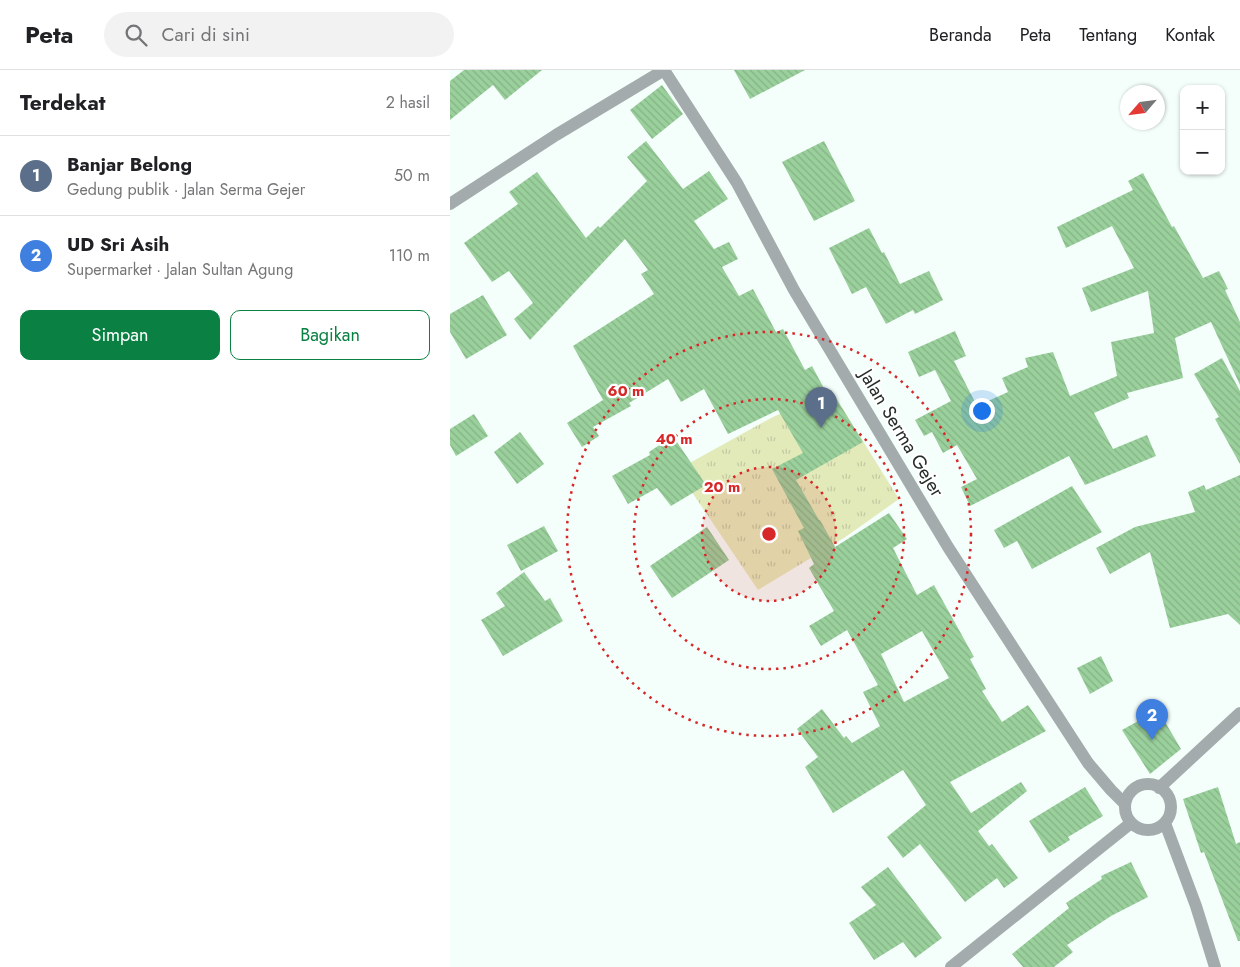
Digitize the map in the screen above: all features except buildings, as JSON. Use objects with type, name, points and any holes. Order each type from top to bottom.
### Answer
[{"type":"street","points":[[450,204],[556,135],[664,70]]},
{"type":"street","name":"Jalan Serma Gejer","points":[[664,70],[737,183],[794,290],[948,547],[1088,763],[1125,804],[1126,814],[1131,823]]},
{"type":"street","points":[[1159,788],[1240,713]]},
{"type":"street","points":[[951,967],[1131,823],[1139,828],[1148,830],[1157,828],[1165,823],[1171,808],[1165,793],[1159,788],[1147,784],[1135,788],[1125,804]]},
{"type":"street","points":[[1165,823],[1196,906],[1215,967]]},
{"type":"green space","points":[[831,390],[899,499],[844,538],[758,590],[677,470],[771,418]]},
{"type":"place","name":"Banjar Belong","points":[[821,428]]},
{"type":"place","name":"UD Sri Asih","points":[[1152,740]]}]
